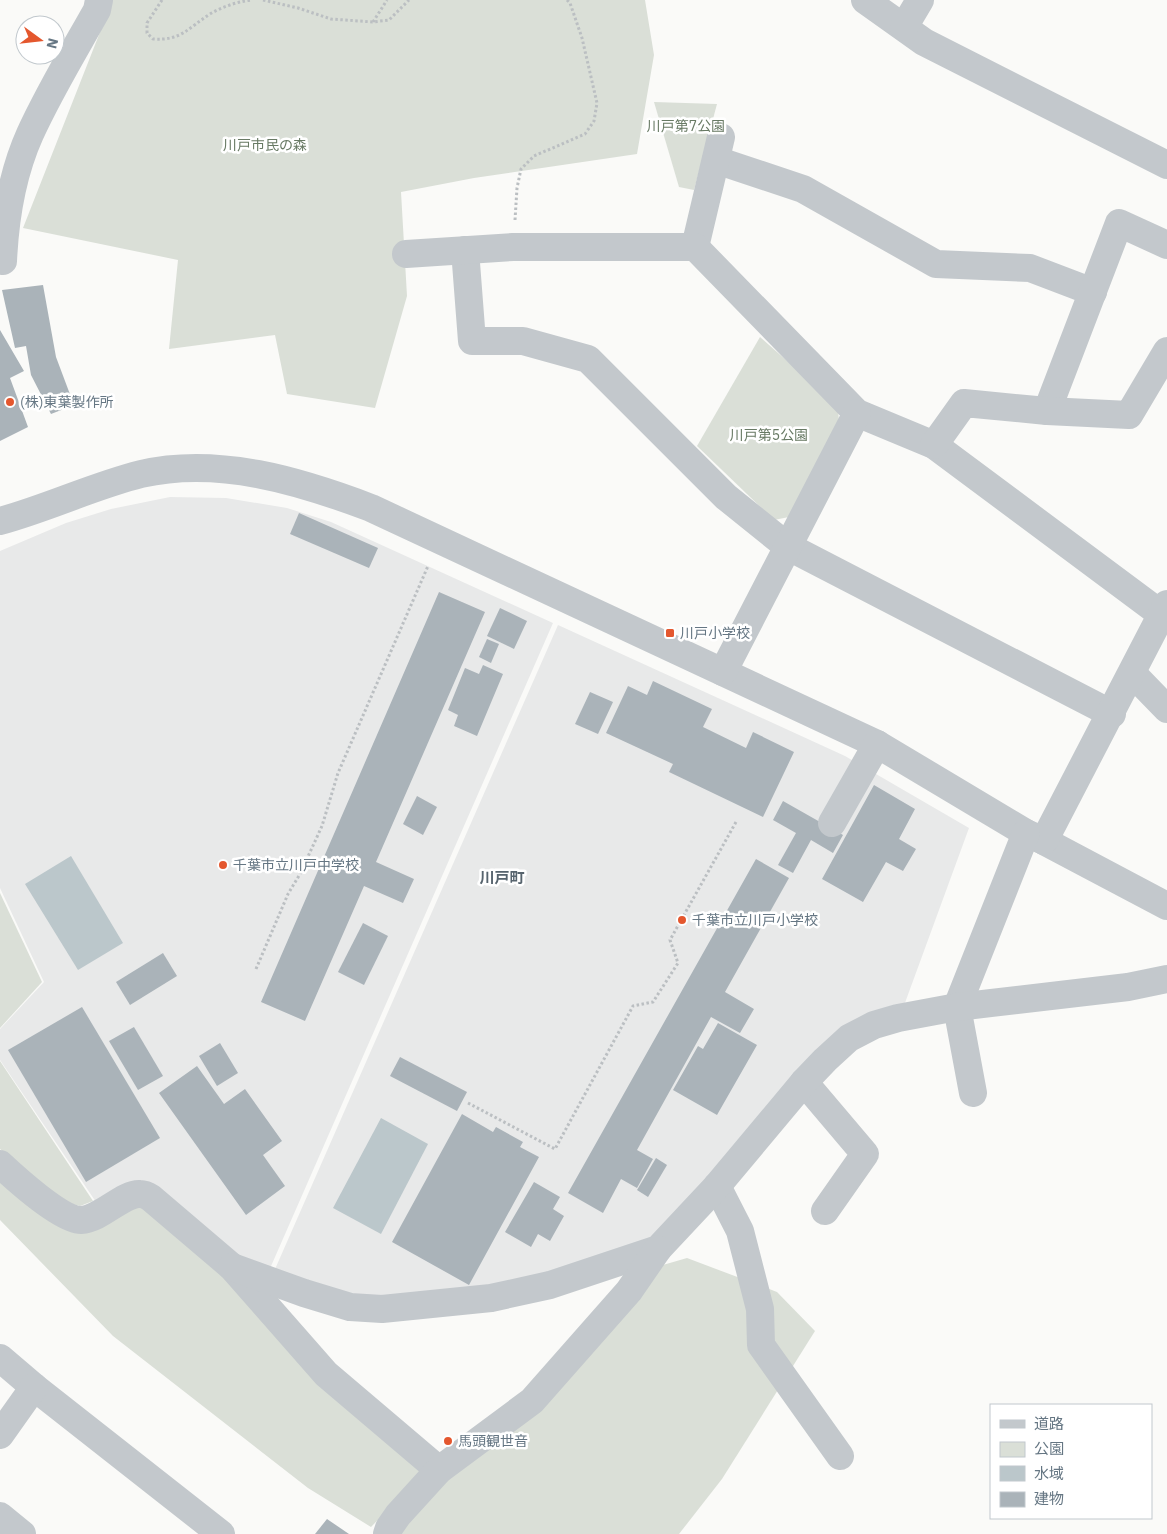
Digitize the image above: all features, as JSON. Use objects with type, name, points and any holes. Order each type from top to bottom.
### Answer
[{"type":"street","points":[[3,261],[5,225],[13,183],[29,135],[97,10],[99,0]]},
{"type":"street","points":[[865,0],[924,42],[1167,164]]},
{"type":"street","points":[[904,27],[920,0]]},
{"type":"street","points":[[694,247],[718,148],[803,189],[936,264],[1030,268],[1092,292]]},
{"type":"street","points":[[1047,411],[1118,223],[1167,245]]},
{"type":"street","points":[[406,254],[512,246],[694,247],[857,413],[934,445],[1165,613],[1132,672],[1112,714],[1035,837],[957,1007],[973,1093]]},
{"type":"street","points":[[465,250],[472,341],[523,341],[588,359],[726,497],[787,546],[1112,714]]},
{"type":"street","points":[[934,445],[964,403],[1047,411],[1129,415],[1167,350]]},
{"type":"street","points":[[724,672],[787,546],[857,413]]},
{"type":"street","points":[[0,521],[108,483],[169,469],[210,469],[257,474],[323,490],[371,508],[877,744],[1035,837],[1167,906]]},
{"type":"street","points":[[1132,672],[1167,709]]},
{"type":"street","points":[[832,823],[877,744]]},
{"type":"street","points":[[387,1534],[398,1515],[439,1470],[532,1401],[628,1291],[658,1249],[717,1186],[804,1082],[849,1038],[874,1024],[957,1007],[1128,987],[1167,979]]},
{"type":"street","points":[[804,1082],[865,1154],[825,1211]]},
{"type":"street","points":[[0,1164],[32,1193],[72,1218],[82,1220],[92,1217],[133,1195],[141,1194],[151,1198],[232,1267],[326,1374],[439,1470]]},
{"type":"street","points":[[717,1186],[740,1231],[760,1309],[761,1344],[840,1456]]},
{"type":"street","points":[[232,1267],[304,1294],[350,1308],[382,1309],[491,1298],[550,1285],[658,1249]]},
{"type":"street","points":[[0,1358],[34,1387],[221,1534]]},
{"type":"street","points":[[0,1435],[34,1387]]},
{"type":"street","points":[[0,1516],[22,1534]]},
{"type":"path","points":[[162,0],[148,23],[147,33],[153,39],[163,40],[184,34],[209,14],[236,2],[251,0]]},
{"type":"path","points":[[263,0],[298,8],[331,19],[374,22],[389,20],[409,0]]},
{"type":"path","points":[[374,22],[387,0]]},
{"type":"path","points":[[512,246],[517,188],[521,169],[534,156],[585,134],[594,121],[597,103],[582,38],[570,3],[567,0]]},
{"type":"path","points":[[256,969],[288,894],[300,874],[322,826],[338,773],[432,558]]},
{"type":"path","points":[[468,1103],[555,1149],[633,1006],[654,1002],[678,963],[670,940],[736,822]]},
{"type":"shaded area","name":"千葉市立川戸中学校","points":[[170,497],[226,498],[287,508],[331,522],[553,623],[268,1273],[98,1205],[0,1060],[0,1029],[44,982],[0,888],[0,551],[66,523],[111,509]]},
{"type":"shaded area","name":"千葉市立川戸小学校","points":[[558,625],[845,756],[969,828],[902,1011],[872,1019],[660,1242],[504,1291],[357,1302],[272,1276]]},
{"type":"green space","name":"川戸市民の森","points":[[107,0],[645,0],[654,55],[637,154],[474,178],[401,192],[407,296],[375,408],[287,394],[275,335],[169,349],[178,260],[23,228],[102,27]]},
{"type":"green space","name":"川戸第7公園","points":[[654,102],[717,104],[694,190],[679,187]]},
{"type":"green space","name":"川戸第5公園","points":[[760,337],[838,406],[839,423],[789,517],[774,520],[697,446]]},
{"type":"green space","points":[[0,893],[42,982],[0,1028]]},
{"type":"green space","points":[[0,1061],[93,1201],[80,1206],[63,1202],[0,1149]]},
{"type":"green space","points":[[0,1176],[62,1222],[134,1205],[148,1206],[428,1469],[371,1527],[308,1488],[113,1336],[0,1220]]},
{"type":"green space","points":[[687,1258],[777,1292],[815,1331],[722,1479],[679,1534],[399,1534],[450,1473],[656,1267]]},
{"type":"water","points":[[71,856],[123,943],[78,970],[25,884]]},
{"type":"water","points":[[381,1118],[428,1144],[381,1234],[333,1208]]},
{"type":"building","points":[[43,285],[56,357],[74,405],[51,414],[31,375],[26,346],[15,348],[2,290]]},
{"type":"building","name":"(株)東葉製作所","points":[[0,330],[24,371],[10,378],[28,427],[0,441]]},
{"type":"building","points":[[299,513],[378,548],[369,568],[290,534]]},
{"type":"building","points":[[439,592],[485,612],[376,862],[414,879],[403,903],[364,886],[305,1021],[261,1002]]},
{"type":"building","points":[[500,608],[527,621],[514,649],[487,636]]},
{"type":"building","points":[[487,639],[499,644],[491,663],[479,657]]},
{"type":"building","points":[[483,665],[503,674],[477,736],[454,726],[458,715],[448,710],[465,668],[479,674]]},
{"type":"building","points":[[653,681],[712,709],[703,727],[746,748],[753,732],[794,752],[763,817],[669,772],[673,764],[606,733],[628,686],[647,695]]},
{"type":"building","points":[[590,692],[613,702],[598,734],[575,724]]},
{"type":"building","points":[[874,785],[915,809],[899,839],[916,849],[903,871],[886,862],[863,902],[822,879]]},
{"type":"building","points":[[417,796],[437,807],[423,835],[403,824]]},
{"type":"building","points":[[783,801],[843,835],[833,853],[811,840],[793,873],[778,865],[796,833],[773,820]]},
{"type":"building","points":[[756,859],[789,878],[725,992],[754,1009],[740,1033],[711,1017],[637,1150],[653,1159],[637,1188],[621,1179],[603,1213],[568,1193]]},
{"type":"building","points":[[363,923],[388,936],[364,985],[338,972]]},
{"type":"building","points":[[163,953],[177,976],[130,1005],[116,982]]},
{"type":"building","points":[[82,1007],[160,1138],[86,1182],[8,1050]]},
{"type":"building","points":[[718,1023],[757,1045],[717,1115],[673,1090],[698,1046],[703,1049]]},
{"type":"building","points":[[134,1027],[163,1076],[138,1090],[109,1041]]},
{"type":"building","points":[[220,1043],[238,1073],[217,1086],[199,1056]]},
{"type":"building","points":[[400,1057],[467,1092],[457,1111],[390,1076]]},
{"type":"building","points":[[197,1066],[224,1104],[245,1089],[282,1141],[263,1155],[285,1186],[246,1215],[159,1093]]},
{"type":"building","points":[[462,1114],[493,1132],[496,1127],[523,1142],[520,1147],[539,1157],[469,1285],[392,1242]]},
{"type":"building","points":[[656,1158],[667,1165],[648,1197],[637,1190]]},
{"type":"building","points":[[534,1182],[560,1197],[553,1209],[564,1216],[550,1241],[538,1234],[531,1247],[505,1232]]},
{"type":"building","points":[[327,1519],[349,1534],[315,1534]]},
{"type":"place","name":"(株)東葉製作所","points":[[10,402]]},
{"type":"place","name":"川戸小学校","points":[[670,633]]},
{"type":"place","name":"千葉市立川戸中学校","points":[[223,865]]},
{"type":"place","name":"千葉市立川戸小学校","points":[[682,920]]},
{"type":"place","name":"馬頭観世音","points":[[448,1441]]},
{"type":"district","name":"川戸町","points":[[502,878]]}]
